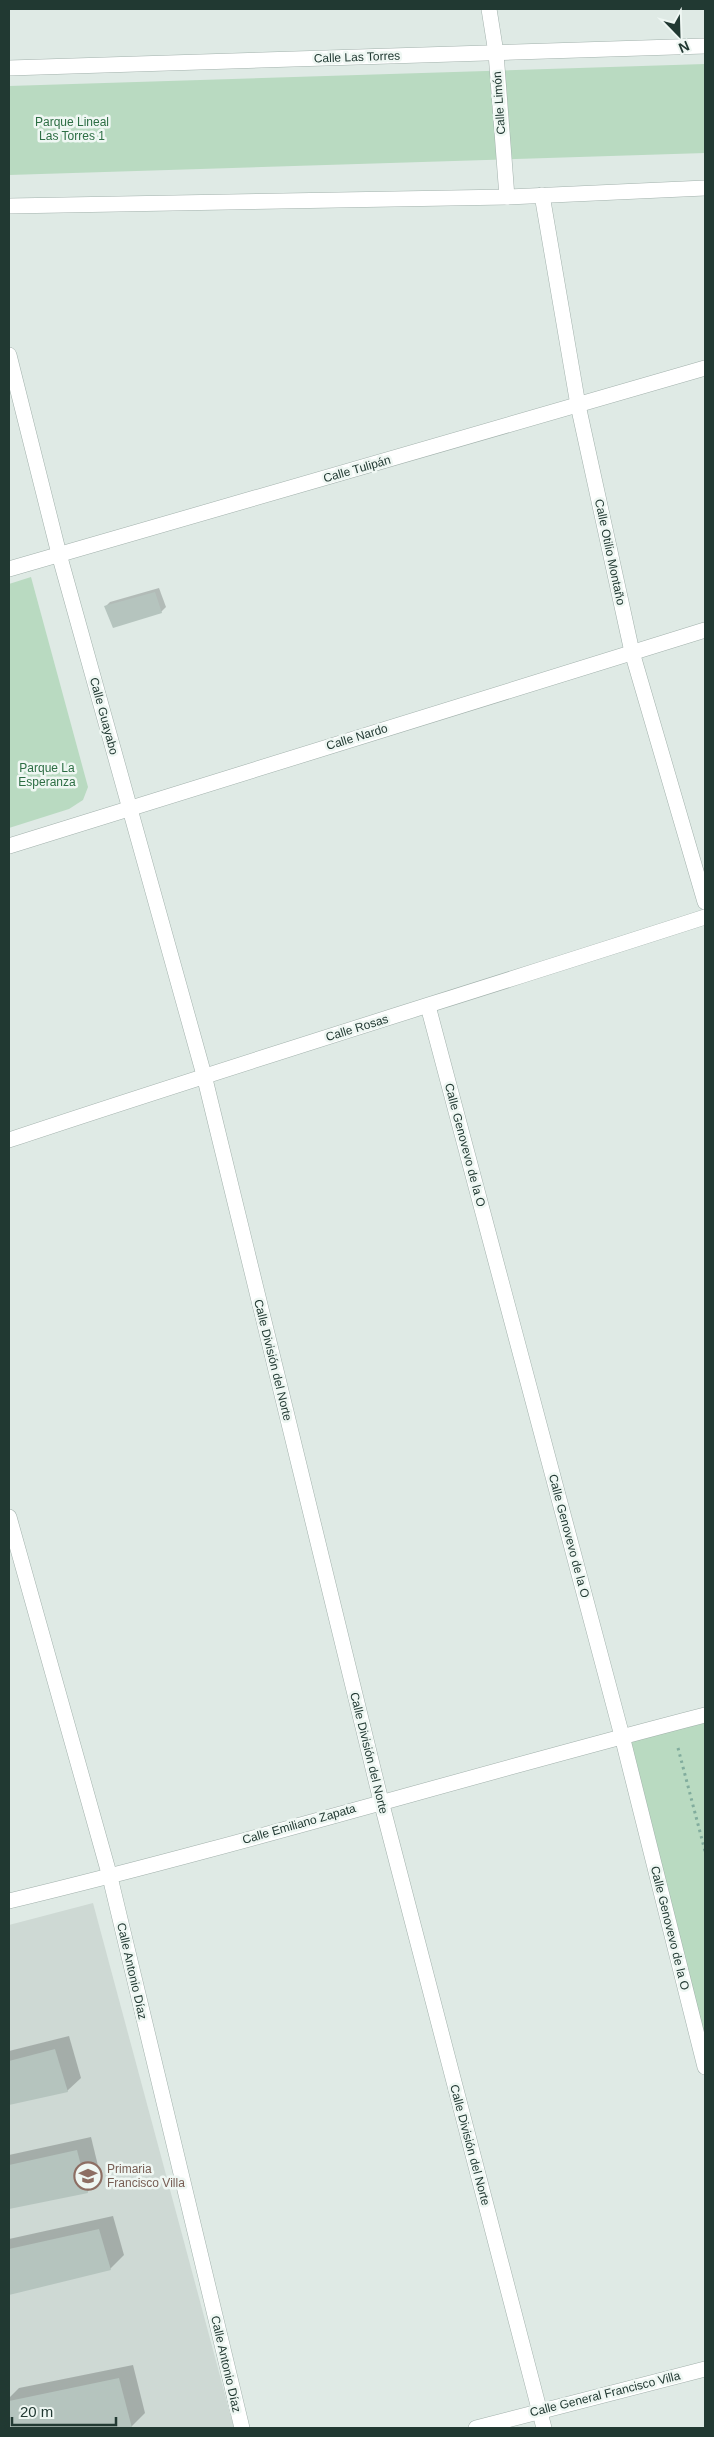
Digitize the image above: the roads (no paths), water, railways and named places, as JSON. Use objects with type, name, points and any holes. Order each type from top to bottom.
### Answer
[{"type":"street","name":"Calle Limón","points":[[490,9],[496,53],[507,197]]},
{"type":"street","name":"Calle Las Torres","points":[[9,68],[705,46]]},
{"type":"street","points":[[9,206],[507,197],[705,188]]},
{"type":"street","name":"Calle Otilio Montaño","points":[[542,195],[578,405],[632,652],[705,902]]},
{"type":"street","name":"Calle Guayabo","points":[[9,355],[59,554],[204,1076]]},
{"type":"street","name":"Calle Tulipán","points":[[9,569],[705,368]]},
{"type":"street","name":"Calle Nardo","points":[[9,846],[705,630]]},
{"type":"street","name":"Calle Rosas","points":[[9,1140],[705,917]]},
{"type":"street","name":"Calle Genovevo de la O","points":[[428,1006],[622,1736],[705,2066]]},
{"type":"street","name":"Calle División del Norte","points":[[204,1076],[381,1801],[544,2428]]},
{"type":"street","name":"Calle Antonio Díaz","points":[[9,1516],[110,1877],[242,2428]]},
{"type":"street","name":"Calle Emiliano Zapata","points":[[9,1901],[110,1877],[381,1801],[705,1715]]},
{"type":"street","name":"Calle General Francisco Villa","points":[[476,2428],[705,2369]]},
{"type":"place","name":"Primaria Francisco Villa","points":[[88,2176]]},
{"type":"park label","name":"Parque Lineal Las Torres 1","points":[[72,129]]},
{"type":"park label","name":"Parque La Esperanza","points":[[47,775]]}]
